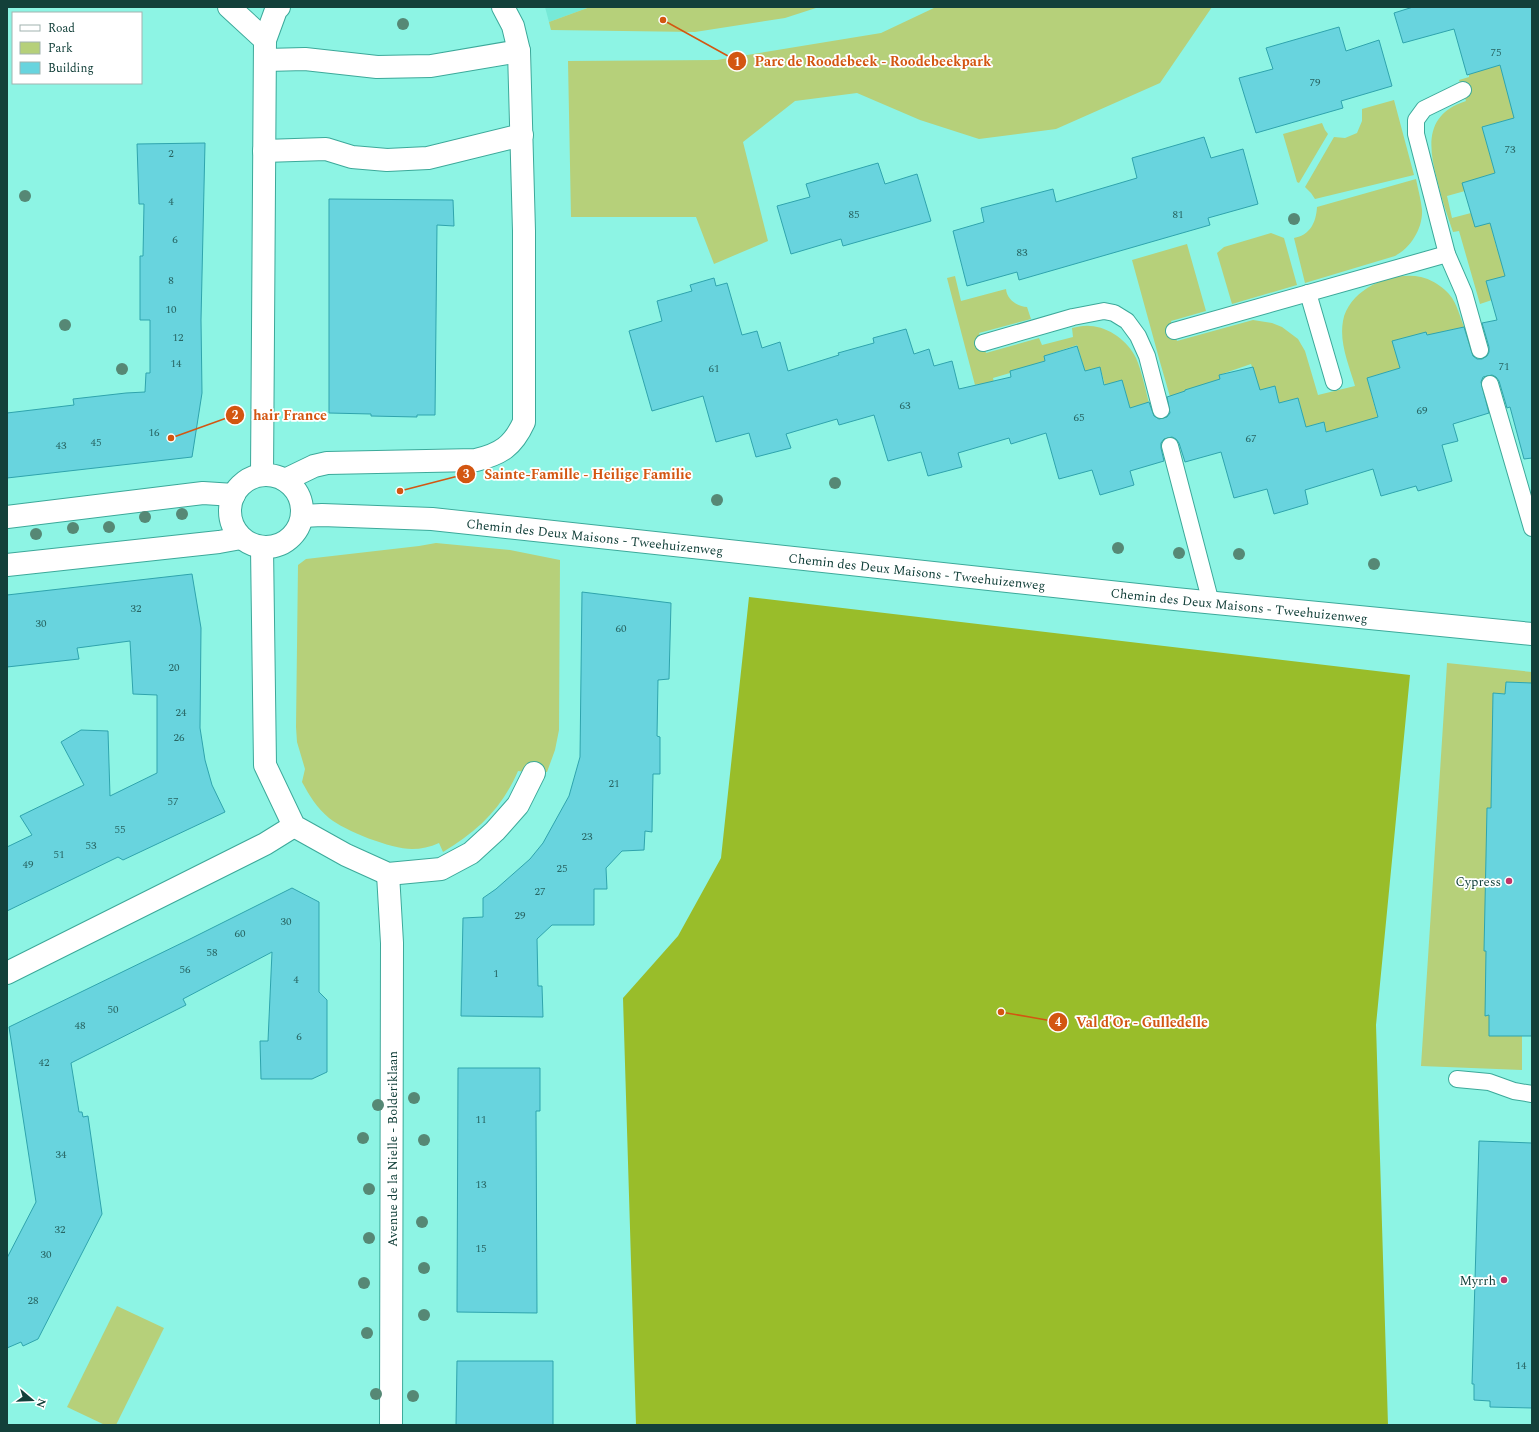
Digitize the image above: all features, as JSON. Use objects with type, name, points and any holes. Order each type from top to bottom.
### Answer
[{"type":"street","points":[[229,7],[266,50],[306,59],[377,67],[431,66],[519,51]]},
{"type":"street","points":[[262,475],[266,50],[276,10],[279,7]]},
{"type":"street","points":[[285,480],[314,466],[327,463],[476,460],[498,453],[508,447],[518,436],[524,422],[524,231],[522,135],[519,51],[513,26],[504,7]]},
{"type":"street","points":[[264,151],[326,149],[352,157],[387,160],[428,158],[522,135]]},
{"type":"street","points":[[262,475],[278,476],[285,480],[293,487],[299,496],[302,506],[302,516],[295,534],[288,540],[276,546],[262,548],[251,545],[241,538],[234,529],[230,518],[230,506],[234,495],[240,485],[250,478],[262,475]]},
{"type":"street","points":[[7,517],[203,493],[234,495]]},
{"type":"street","name":"Chemin des Deux Maisons - Tweehuizenweg","points":[[302,516],[432,519],[1211,603],[1532,634]]},
{"type":"street","points":[[7,565],[219,542],[241,538]]},
{"type":"street","points":[[262,548],[265,765],[294,826],[346,854],[388,874],[441,869],[471,852],[495,831],[518,805],[534,773]]},
{"type":"street","points":[[7,974],[265,844],[294,826]]},
{"type":"street","name":"Avenue de la Nielle - Bolderiklaan","points":[[388,874],[392,943],[392,1425]]},
{"type":"lane","points":[[1463,90],[1430,105],[1419,114],[1416,120],[1416,134],[1447,254],[1464,293],[1480,350]]},
{"type":"lane","points":[[1174,331],[1447,254]]},
{"type":"lane","points":[[1308,293],[1334,382]]},
{"type":"lane","points":[[982,343],[1073,317],[1104,312],[1114,313],[1127,321],[1138,336],[1147,356],[1161,410]]},
{"type":"lane","points":[[1490,384],[1532,528]]},
{"type":"lane","points":[[1170,446],[1211,603]]},
{"type":"lane","points":[[1457,1080],[1488,1082],[1514,1091],[1532,1094]]},
{"type":"shaded area","points":[[545,7],[590,7],[549,22]]},
{"type":"green space","points":[[590,7],[819,7],[785,18],[695,32],[551,30],[549,22]]},
{"type":"green space","points":[[936,7],[1212,7],[1160,83],[1056,129],[979,139],[920,120],[857,93],[795,101],[743,142],[768,241],[714,264],[696,217],[571,217],[568,61],[717,60],[881,33]]},
{"type":"green space","points":[[1500,65],[1515,118],[1482,127],[1495,173],[1463,183],[1465,191],[1447,196],[1452,218],[1471,213],[1490,223],[1497,249],[1522,271],[1492,300],[1480,304],[1459,231],[1453,232],[1444,206],[1434,167],[1431,143],[1436,123],[1443,114],[1466,101],[1459,80],[1469,77],[1469,74]]},
{"type":"green space","points":[[1394,100],[1414,175],[1315,199],[1305,187],[1334,137],[1345,138],[1357,133],[1362,121],[1362,109]]},
{"type":"green space","points":[[1322,123],[1328,134],[1299,183],[1297,182],[1283,134]]},
{"type":"green space","points":[[1416,179],[1422,206],[1422,217],[1415,237],[1406,248],[1395,256],[1305,283],[1294,238],[1308,231],[1314,223],[1317,207]]},
{"type":"green space","points":[[1271,233],[1284,238],[1297,285],[1232,304],[1217,253],[1224,247]]},
{"type":"green space","points":[[1187,244],[1206,311],[1171,321],[1177,341],[1253,320],[1272,323],[1282,327],[1298,339],[1305,351],[1318,395],[1355,386],[1343,346],[1343,321],[1347,310],[1354,300],[1363,291],[1373,285],[1397,277],[1410,276],[1431,280],[1452,298],[1464,327],[1445,331],[1429,339],[1427,333],[1392,341],[1400,368],[1367,378],[1379,423],[1326,432],[1324,422],[1306,427],[1298,398],[1279,403],[1275,386],[1260,391],[1251,364],[1219,375],[1220,381],[1185,390],[1192,416],[1177,421],[1132,260]]},
{"type":"green space","points":[[955,276],[961,301],[1006,289],[1008,296],[1013,302],[1027,307],[1031,319],[979,333],[986,353],[1039,338],[1042,345],[1073,337],[1072,328],[1088,326],[1104,329],[1117,336],[1133,352],[1140,369],[1149,403],[1130,408],[1122,380],[1105,385],[1100,367],[1085,371],[1077,345],[1044,356],[1046,362],[1010,371],[1010,373],[993,378],[996,390],[981,395],[978,384],[975,385],[947,278]]},
{"type":"green space","points":[[436,543],[510,550],[560,560],[559,730],[555,750],[547,772],[534,773],[518,771],[512,784],[488,818],[467,836],[443,852],[439,843],[426,848],[412,849],[381,843],[357,834],[329,818],[307,792],[302,782],[305,769],[297,742],[296,727],[298,565],[306,559]]},
{"type":"green space","points":[[749,597],[1410,675],[1376,1025],[1388,1425],[636,1425],[623,998],[678,936],[721,858]]},
{"type":"green space","points":[[1447,663],[1532,672],[1532,683],[1506,682],[1505,694],[1494,693],[1491,808],[1487,809],[1485,907],[1495,926],[1484,927],[1484,950],[1486,951],[1486,1016],[1489,1015],[1489,1036],[1522,1036],[1522,1070],[1421,1066]]},
{"type":"green space","points":[[117,1306],[164,1328],[116,1425],[105,1425],[67,1407]]},
{"type":"building","points":[[1413,7],[1532,7],[1532,458],[1524,459],[1510,407],[1507,408],[1499,381],[1492,375],[1483,377],[1481,382],[1489,413],[1453,424],[1458,441],[1442,445],[1452,481],[1418,491],[1416,486],[1381,496],[1373,469],[1305,490],[1308,504],[1274,514],[1267,489],[1234,498],[1221,452],[1185,462],[1179,443],[1172,437],[1164,439],[1161,443],[1164,461],[1130,471],[1134,485],[1100,495],[1092,470],[1059,479],[1046,433],[1011,444],[1009,438],[958,453],[962,467],[928,476],[921,452],[888,461],[874,415],[839,425],[837,419],[786,434],[791,448],[756,457],[749,433],[716,442],[703,396],[652,411],[629,331],[662,321],[657,301],[692,291],[690,285],[714,278],[716,286],[727,283],[742,335],[757,331],[762,348],[780,342],[788,371],[839,355],[838,353],[874,343],[873,338],[906,329],[914,354],[929,349],[934,366],[952,361],[959,389],[1011,377],[1010,371],[1045,361],[1044,356],[1077,346],[1085,371],[1100,367],[1104,385],[1122,380],[1130,408],[1149,402],[1154,416],[1159,419],[1167,417],[1170,413],[1167,397],[1220,379],[1219,375],[1253,367],[1260,390],[1275,386],[1279,403],[1298,398],[1306,427],[1324,422],[1326,432],[1378,417],[1367,378],[1400,368],[1392,341],[1426,332],[1427,335],[1464,327],[1473,356],[1477,359],[1482,359],[1487,356],[1489,347],[1482,323],[1497,320],[1486,281],[1505,276],[1490,223],[1475,227],[1462,183],[1495,173],[1482,127],[1514,118],[1500,65],[1467,75],[1454,29],[1403,43],[1394,13]]},
{"type":"building","points":[[1339,27],[1346,51],[1379,40],[1392,86],[1341,101],[1343,108],[1256,133],[1239,78],[1273,69],[1266,48]]},
{"type":"building","points":[[1204,137],[1211,158],[1243,149],[1258,204],[1208,218],[1210,225],[1019,280],[1017,272],[967,286],[953,231],[984,222],[981,208],[1053,189],[1056,202],[1137,178],[1132,158]]},
{"type":"building","points":[[205,143],[201,320],[202,393],[192,457],[7,478],[7,413],[74,405],[73,399],[145,392],[146,373],[150,373],[150,320],[140,320],[140,256],[143,256],[144,204],[139,204],[137,144]]},
{"type":"building","points":[[878,163],[885,184],[917,174],[931,221],[843,246],[841,239],[791,254],[777,206],[810,197],[806,184]]},
{"type":"building","points":[[329,199],[453,200],[454,226],[437,225],[435,415],[417,415],[417,417],[329,413]]},
{"type":"building","points":[[192,574],[201,628],[200,728],[205,760],[212,785],[225,812],[123,860],[118,857],[7,911],[7,847],[32,835],[20,816],[84,785],[61,742],[81,730],[108,731],[110,796],[157,773],[157,695],[133,694],[130,641],[77,648],[79,659],[7,667],[7,595]]},
{"type":"building","points":[[582,592],[671,603],[669,679],[658,680],[657,736],[660,737],[660,774],[653,774],[652,832],[645,831],[644,850],[622,851],[606,868],[607,889],[594,889],[594,925],[552,925],[537,939],[538,986],[542,986],[543,1017],[461,1016],[463,918],[483,917],[483,898],[496,889],[530,859],[543,843],[569,796],[580,757]]},
{"type":"building","name":"Cypress","points":[[1506,682],[1532,683],[1532,1036],[1489,1036],[1489,1015],[1485,1016],[1486,951],[1484,951],[1487,808],[1491,808],[1493,693],[1505,694]]},
{"type":"building","points":[[292,888],[319,902],[319,992],[327,1000],[327,1072],[312,1079],[261,1079],[260,1041],[268,1041],[272,952],[183,999],[186,1005],[71,1063],[79,1112],[82,1112],[83,1117],[88,1116],[102,1214],[38,1339],[23,1346],[21,1342],[7,1348],[7,1258],[36,1202],[9,1027]]},
{"type":"building","points":[[458,1068],[540,1068],[540,1111],[536,1111],[537,1313],[457,1312]]},
{"type":"building","name":"Myrrh","points":[[1479,1141],[1532,1143],[1532,1408],[1490,1407],[1490,1401],[1474,1400],[1474,1384],[1472,1384]]},
{"type":"building","points":[[457,1361],[553,1361],[553,1425],[456,1425]]},
{"type":"place","name":"Parc de Roodebeek - Roodebeekpark","points":[[663,20]]},
{"type":"place","name":"hair France","points":[[171,438]]},
{"type":"place","name":"Sainte-Famille - Heilige Familie","points":[[400,491]]},
{"type":"place","name":"Cypress","points":[[1509,881]]},
{"type":"place","name":"Val d'Or - Gulledelle","points":[[1001,1012]]},
{"type":"place","name":"Myrrh","points":[[1504,1280]]}]
